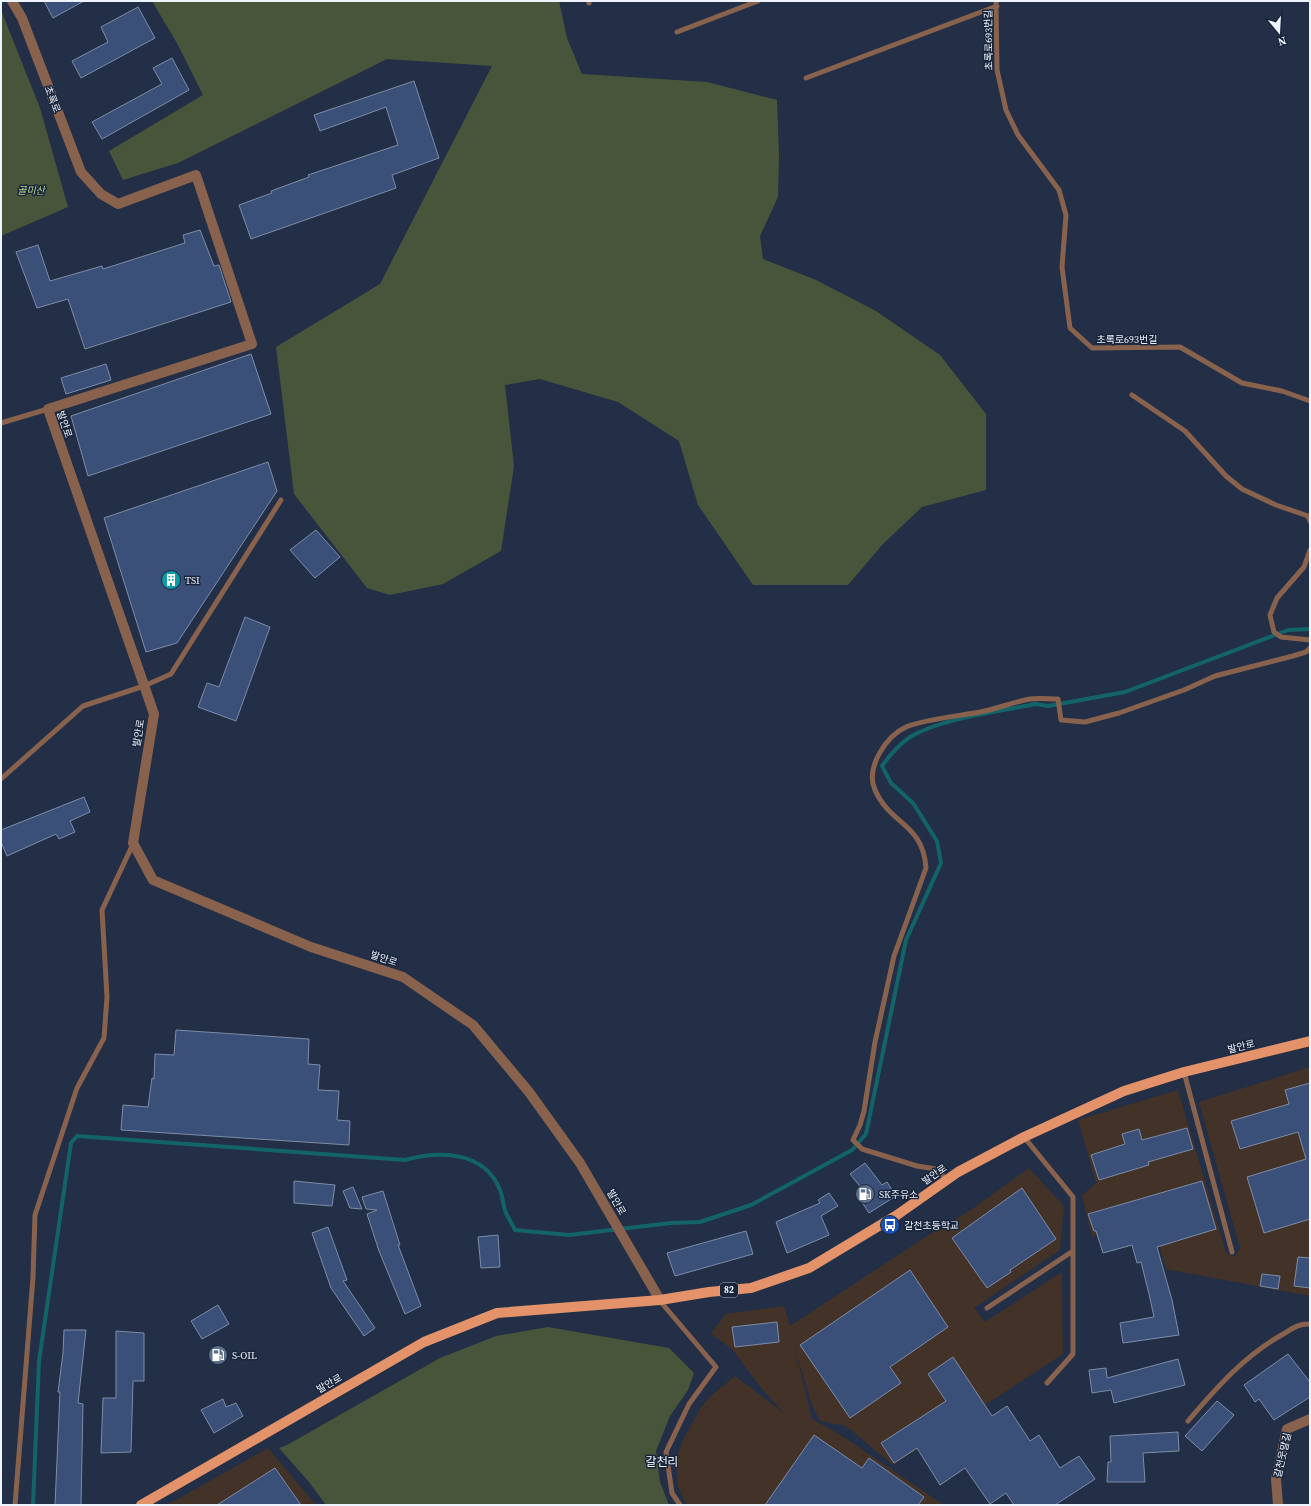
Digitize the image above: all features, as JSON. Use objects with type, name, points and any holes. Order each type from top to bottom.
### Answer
[{"type":"main road","name":"발안로","points":[[140,1505],[424,1342],[497,1313],[660,1300],[709,1292],[751,1288],[809,1268],[897,1215],[947,1180],[1024,1137],[1124,1091],[1184,1072],[1310,1041]]},
{"type":"street","name":"초록로","points":[[12,1],[22,18],[81,172],[101,194]]},
{"type":"street","name":"발안로","points":[[101,194],[118,204],[196,175],[252,344],[48,409],[154,714],[133,842],[153,880],[311,947],[403,977],[473,1025],[529,1092],[580,1163],[632,1249],[660,1300]]},
{"type":"street","name":"갈천웃말길","points":[[1278,1505],[1276,1479],[1287,1429],[1310,1419]]},
{"type":"lane","points":[[678,32],[758,1]]},
{"type":"lane","points":[[806,78],[996,4]]},
{"type":"lane","name":"초록로693번길","points":[[996,4],[997,70],[1006,110],[1018,135],[1059,190],[1066,215],[1062,267],[1070,328],[1092,348],[1180,347],[1242,383],[1282,391],[1310,401]]},
{"type":"lane","points":[[1132,395],[1185,431],[1226,476],[1242,489],[1276,505],[1308,516],[1310,521]]},
{"type":"lane","points":[[1,423],[48,409]]},
{"type":"lane","points":[[1,779],[83,706],[144,686],[171,674],[281,500]]},
{"type":"lane","points":[[1310,550],[1304,567],[1277,598],[1270,615],[1274,632],[1281,637],[1310,640]]},
{"type":"lane","points":[[947,1180],[936,1169],[917,1166],[862,1149],[853,1140],[860,1125],[864,1111],[875,1042],[894,956],[926,868],[925,854],[915,834],[880,800],[874,788],[872,772],[877,756],[905,727],[1032,699],[1058,699],[1061,720],[1085,722],[1119,713],[1184,690],[1215,676],[1293,656],[1306,652],[1310,648]]},
{"type":"lane","points":[[15,1505],[33,1276],[35,1215],[77,1088],[104,1038],[107,997],[102,910],[133,842]]},
{"type":"lane","points":[[1184,1072],[1232,1252]]},
{"type":"lane","points":[[1024,1137],[1073,1197],[1073,1354],[1046,1383]]},
{"type":"lane","points":[[987,1308],[1073,1251]]},
{"type":"lane","name":"발안로","points":[[660,1300],[716,1367],[689,1404],[666,1452],[672,1493],[680,1505]]},
{"type":"lane","points":[[1188,1421],[1226,1377],[1265,1344],[1302,1324],[1310,1324]]},
{"type":"shaded area","points":[[1310,1067],[1310,1296],[1166,1269],[1151,1217],[1092,1237],[1082,1195],[1096,1183],[1078,1120],[1178,1090],[1226,1253],[1235,1257],[1240,1248],[1199,1102]]},
{"type":"shaded area","points":[[1029,1168],[1064,1206],[1060,1250],[974,1308],[985,1322],[1062,1272],[1063,1354],[893,1465],[846,1426],[820,1421],[812,1405],[795,1349],[812,1419],[839,1434],[944,1505],[687,1505],[678,1487],[676,1459],[683,1440],[701,1407],[712,1395],[735,1376],[784,1413],[761,1388],[732,1349],[711,1334],[725,1314],[784,1306],[790,1326],[927,1236],[969,1211]]},
{"type":"shaded area","points":[[268,1448],[316,1505],[165,1505],[178,1499]]},
{"type":"green space","points":[[152,1],[559,1],[567,38],[582,74],[707,82],[777,100],[779,155],[778,197],[760,236],[763,259],[816,280],[876,311],[940,355],[986,414],[986,490],[922,507],[883,544],[848,585],[753,585],[698,505],[679,441],[618,402],[540,379],[505,385],[514,466],[501,551],[443,584],[390,595],[367,588],[294,494],[276,347],[380,284],[492,66],[387,59],[178,163],[123,180],[109,151],[203,95],[178,45]]},
{"type":"green space","name":"골미산","points":[[1,10],[40,108],[68,207],[1,236]]},
{"type":"green space","points":[[548,1327],[669,1348],[694,1373],[688,1390],[670,1416],[656,1451],[660,1482],[669,1505],[326,1505],[309,1482],[279,1448],[287,1445],[440,1358],[496,1336]]},
{"type":"building","points":[[44,1],[84,1],[53,18]]},
{"type":"building","points":[[138,7],[155,38],[81,78],[72,61],[108,42],[101,27]]},
{"type":"building","points":[[172,58],[189,90],[102,139],[92,122],[162,84],[153,68]]},
{"type":"building","points":[[414,81],[439,158],[392,175],[396,188],[251,239],[239,205],[309,177],[308,175],[398,145],[386,107],[320,131],[314,115]]},
{"type":"building","points":[[200,230],[214,266],[219,265],[231,302],[85,349],[68,299],[37,308],[16,252],[38,245],[50,281],[102,266],[103,269],[185,243],[183,235]]},
{"type":"building","points":[[251,354],[271,414],[88,476],[71,416]]},
{"type":"building","points":[[106,364],[111,380],[66,394],[61,378]]},
{"type":"building","name":"TSI","points":[[268,462],[277,491],[177,643],[146,652],[104,518]]},
{"type":"building","points":[[316,530],[340,557],[315,578],[290,550]]},
{"type":"building","points":[[245,617],[270,627],[236,721],[198,707],[207,683],[219,687]]},
{"type":"building","points":[[84,797],[90,812],[70,821],[75,832],[59,839],[56,834],[7,856],[1,842],[1,830]]},
{"type":"building","points":[[176,1030],[309,1039],[308,1064],[320,1065],[318,1090],[339,1091],[337,1120],[350,1121],[349,1145],[121,1130],[123,1105],[148,1107],[152,1078],[154,1079],[155,1054],[174,1055]]},
{"type":"building","points":[[1310,1083],[1310,1219],[1264,1233],[1247,1177],[1306,1159],[1298,1132],[1240,1149],[1231,1121],[1289,1104],[1285,1090]]},
{"type":"building","points":[[1187,1128],[1193,1149],[1148,1162],[1149,1165],[1099,1180],[1091,1155],[1125,1144],[1122,1134],[1139,1129],[1142,1140]]},
{"type":"building","points":[[865,1163],[882,1185],[887,1182],[896,1196],[869,1213],[860,1199],[867,1195],[850,1174]]},
{"type":"building","points":[[294,1181],[335,1185],[332,1206],[294,1203]]},
{"type":"building","points":[[1202,1181],[1216,1229],[1157,1247],[1172,1300],[1179,1335],[1123,1343],[1120,1323],[1154,1317],[1141,1262],[1137,1263],[1132,1245],[1103,1253],[1096,1231],[1094,1231],[1088,1214]]},
{"type":"building","points":[[353,1187],[362,1209],[350,1208],[343,1191]]},
{"type":"building","points":[[1022,1188],[1056,1239],[1010,1270],[1011,1272],[987,1288],[952,1238]]},
{"type":"building","points":[[383,1191],[400,1245],[398,1245],[421,1306],[405,1314],[379,1251],[367,1214],[377,1210],[366,1209],[362,1197]]},
{"type":"building","points":[[829,1193],[838,1206],[821,1216],[829,1235],[787,1253],[776,1222],[820,1203],[818,1200]]},
{"type":"building","points":[[328,1227],[347,1280],[343,1281],[375,1328],[364,1336],[331,1288],[312,1233]]},
{"type":"building","points":[[746,1231],[753,1254],[675,1276],[667,1253]]},
{"type":"building","points":[[498,1235],[500,1267],[481,1268],[478,1237]]},
{"type":"building","points":[[1298,1257],[1310,1258],[1310,1288],[1294,1286]]},
{"type":"building","points":[[910,1270],[948,1327],[890,1367],[901,1383],[850,1418],[800,1345]]},
{"type":"building","points":[[1262,1274],[1280,1276],[1278,1289],[1260,1286]]},
{"type":"building","points":[[218,1305],[229,1324],[202,1339],[191,1321]]},
{"type":"building","points":[[777,1322],[779,1342],[735,1347],[732,1327]]},
{"type":"building","points":[[64,1330],[86,1330],[78,1403],[83,1404],[81,1505],[55,1505],[60,1392],[58,1392],[63,1353]]},
{"type":"building","points":[[116,1331],[144,1333],[144,1381],[133,1381],[131,1452],[101,1453],[103,1398],[116,1398]]},
{"type":"building","points":[[1288,1354],[1310,1382],[1310,1397],[1274,1420],[1259,1399],[1255,1402],[1244,1385]]},
{"type":"building","points":[[953,1357],[992,1416],[1007,1406],[1030,1441],[1039,1435],[1060,1468],[1079,1456],[1095,1479],[1055,1505],[1014,1505],[1006,1493],[990,1504],[965,1468],[940,1485],[917,1448],[894,1463],[881,1443],[946,1401],[928,1374]]},
{"type":"building","points":[[1178,1359],[1185,1385],[1114,1403],[1111,1390],[1092,1393],[1089,1370],[1106,1368],[1107,1378]]},
{"type":"building","points":[[223,1399],[226,1407],[236,1403],[243,1416],[214,1433],[201,1410]]},
{"type":"building","points":[[1217,1401],[1234,1415],[1202,1451],[1185,1436]]},
{"type":"building","points":[[1178,1432],[1179,1451],[1143,1453],[1145,1482],[1107,1482],[1108,1462],[1111,1462],[1110,1436]]},
{"type":"building","points":[[814,1435],[862,1468],[869,1458],[924,1497],[918,1505],[765,1505]]},
{"type":"building","points":[[275,1468],[301,1505],[217,1505]]},
{"type":"waterway","points":[[33,1505],[39,1361],[71,1143],[77,1136],[405,1160],[432,1155],[459,1157],[472,1161],[483,1167],[493,1177],[500,1190],[506,1213],[515,1230],[569,1235],[671,1223],[700,1222],[751,1205],[852,1150],[866,1134],[906,940],[941,863],[937,841],[913,803],[891,783],[882,766],[895,750],[910,737],[923,730],[954,720],[1035,704],[1048,706],[1125,692],[1288,630],[1310,629]]},
{"type":"place","name":"TSI","points":[[171,580]]},
{"type":"place","name":"SK주유소","points":[[865,1194]]},
{"type":"place","name":"갈천초등학교","points":[[890,1225]]},
{"type":"place","name":"S-OIL","points":[[218,1355]]},
{"type":"district","name":"갈천리","points":[[662,1462]]}]
